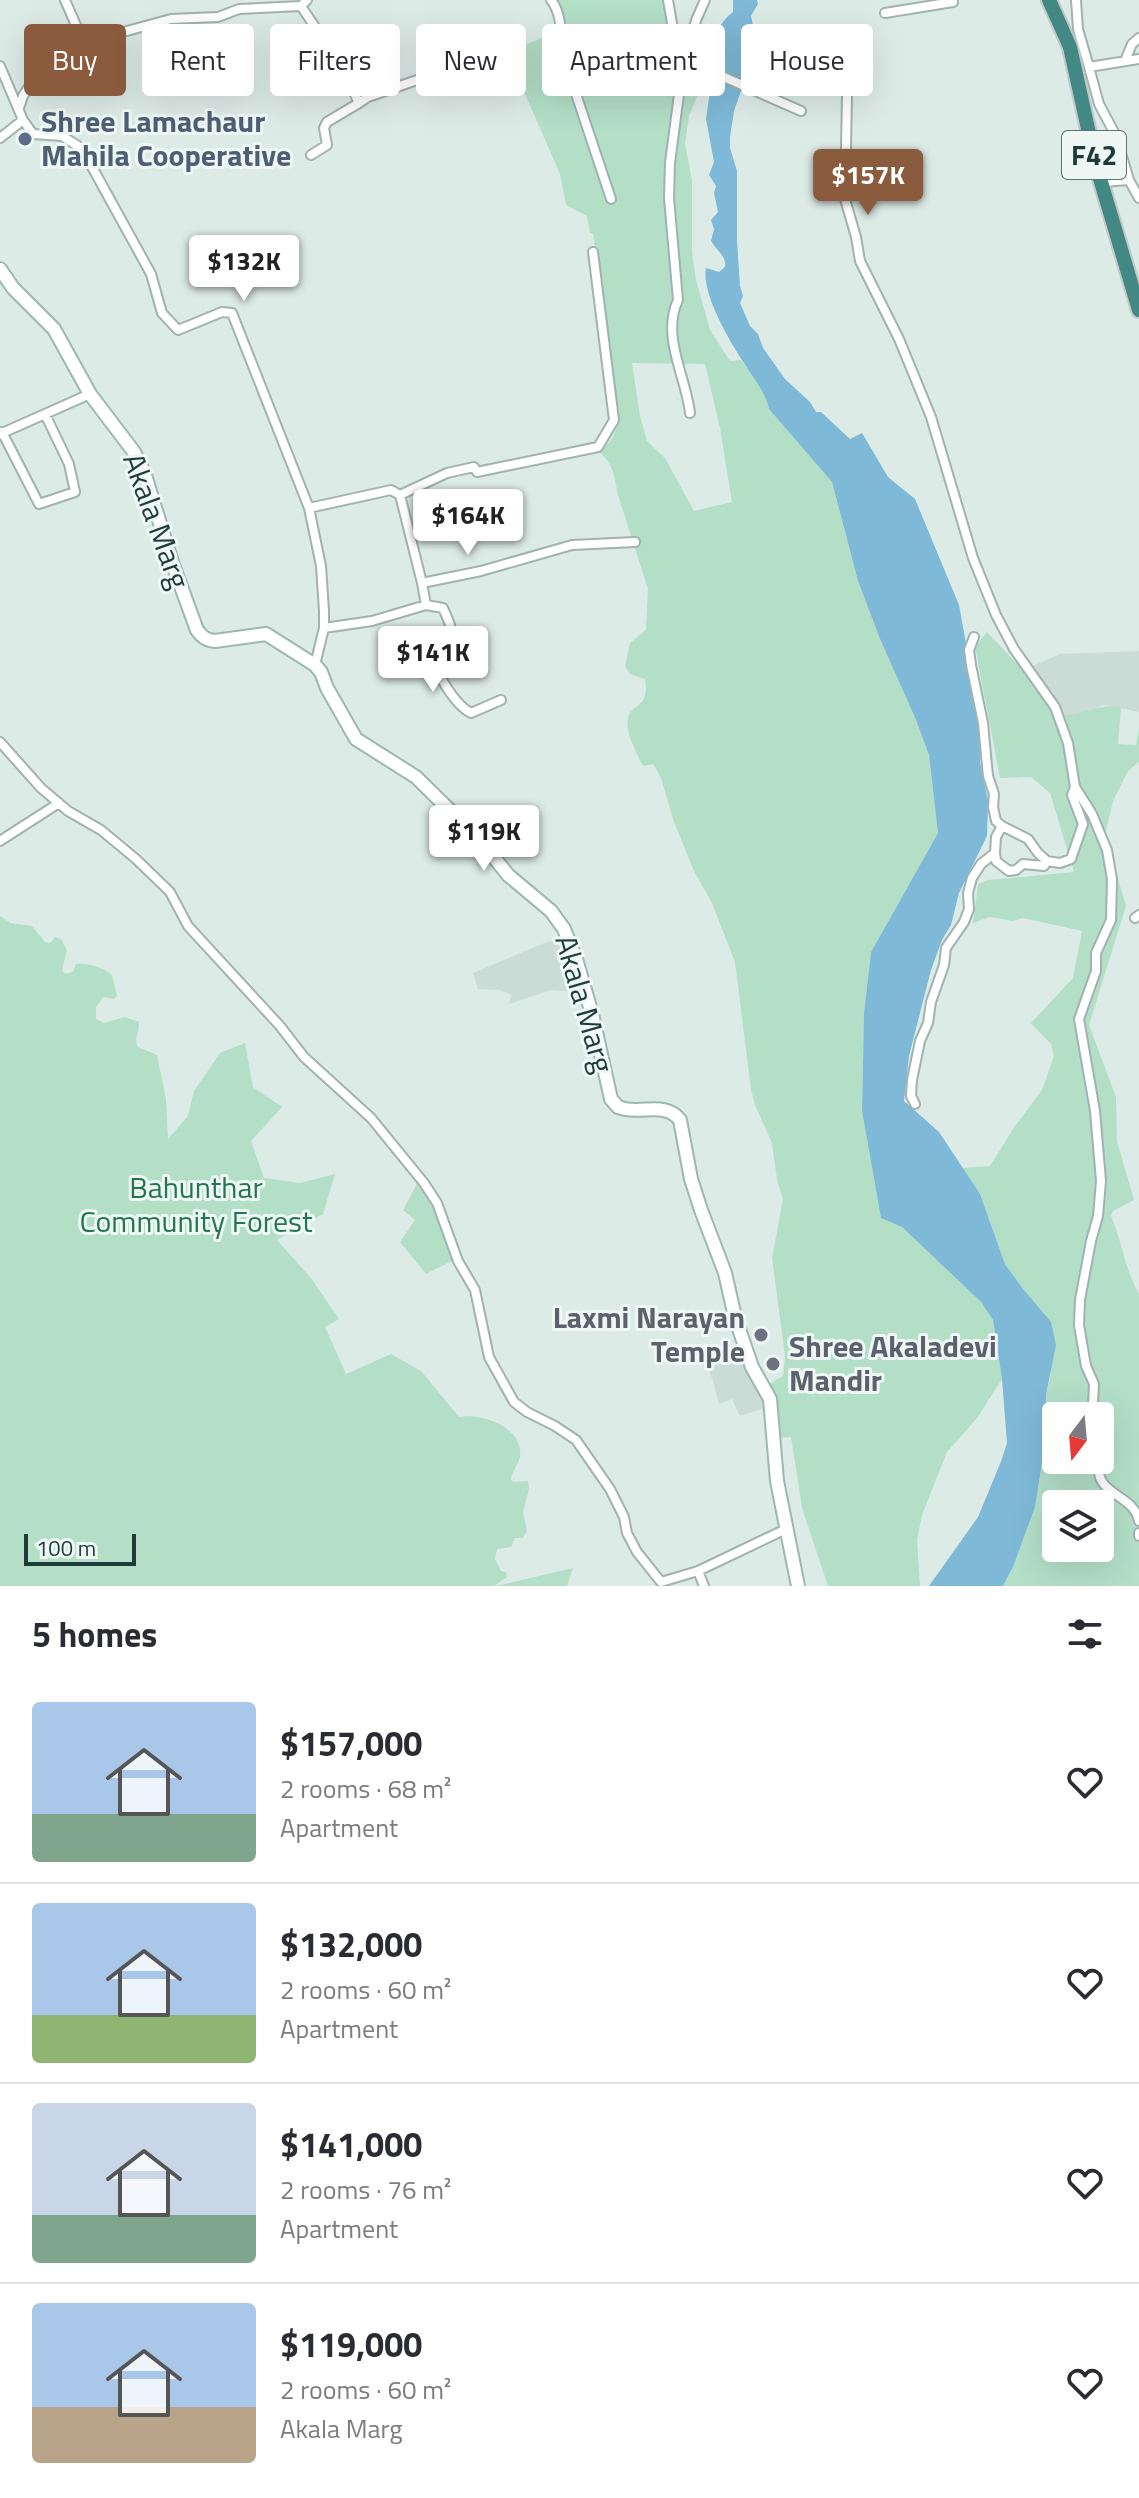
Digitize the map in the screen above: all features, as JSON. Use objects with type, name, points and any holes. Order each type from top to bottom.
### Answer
[{"type":"highway","name":"F42","points":[[1049,0],[1070,47],[1096,165],[1139,310]]},
{"type":"main road","name":"Akala Marg","points":[[0,269],[13,288],[54,329],[90,394],[134,452],[144,472],[172,562],[202,637],[215,641],[266,634],[315,665],[356,739],[416,777],[481,841],[508,875],[560,922],[576,959],[592,1014],[611,1099],[618,1107],[668,1110],[677,1115],[691,1179],[725,1273],[731,1303],[752,1367],[770,1399],[771,1434],[798,1586]]},
{"type":"street","points":[[65,0],[75,24]]},
{"type":"street","points":[[551,0],[559,19],[566,64],[611,199]]},
{"type":"street","points":[[668,0],[672,24]]},
{"type":"street","points":[[695,24],[705,0]]},
{"type":"street","points":[[885,13],[953,0]]},
{"type":"street","points":[[1076,0],[1078,29],[1099,104],[1116,136],[1129,180],[1139,198]]},
{"type":"street","points":[[126,31],[171,19],[218,17],[239,9],[304,3],[359,103]]},
{"type":"street","points":[[1125,61],[1132,44],[1139,38]]},
{"type":"street","points":[[1089,67],[1139,59]]},
{"type":"street","points":[[0,66],[23,120],[33,134],[62,136],[78,146],[91,165],[151,274],[162,313],[178,330],[222,312],[232,313],[309,508],[321,566],[324,628],[315,665]]},
{"type":"street","points":[[725,77],[801,111]]},
{"type":"street","points":[[311,155],[327,145],[324,128],[327,122],[368,97],[416,80]]},
{"type":"street","points":[[19,108],[24,94]]},
{"type":"street","points":[[679,96],[669,198],[678,300],[674,309],[673,342],[690,413]]},
{"type":"street","points":[[847,96],[845,199],[860,261],[899,339],[931,417],[973,558],[996,615],[1014,649],[1055,707],[1068,743],[1075,787],[1099,828],[1107,850],[1112,879],[1111,920],[1096,953],[1096,971],[1079,1019],[1095,1111],[1101,1181],[1098,1216],[1080,1300],[1079,1325],[1086,1366],[1094,1384],[1095,1402]]},
{"type":"street","points":[[0,138],[23,120]]},
{"type":"street","points":[[1102,182],[1129,180]]},
{"type":"street","points":[[400,495],[447,473],[474,467],[477,472],[598,447],[614,420],[593,252]]},
{"type":"street","points":[[45,414],[69,464],[75,492],[39,504],[1,433],[90,394]]},
{"type":"street","points":[[309,508],[391,490],[400,495],[426,605]]},
{"type":"street","points":[[422,583],[481,571],[572,545],[635,542]]},
{"type":"street","points":[[324,628],[372,621],[426,605],[443,608],[452,633],[450,639],[439,640],[432,646],[431,655],[438,675],[471,713],[501,700]]},
{"type":"street","points":[[974,637],[969,650],[983,723],[996,821],[1028,839],[1047,861],[1060,863],[1071,859],[1083,824],[1072,795],[1075,787]]},
{"type":"street","points":[[0,742],[41,788],[68,811],[101,830],[170,892],[188,926],[280,1026],[304,1057],[371,1118],[424,1183],[437,1203],[458,1261],[475,1290],[489,1357],[514,1402],[576,1440],[610,1489],[637,1552],[661,1582],[698,1571],[786,1529]]},
{"type":"street","points":[[0,841],[59,803]]},
{"type":"street","points":[[1002,826],[996,837],[996,861],[1009,871],[1023,864],[1044,866],[1047,861]]},
{"type":"street","points":[[915,1104],[911,1096],[912,1080],[946,948],[969,909],[968,893],[972,878],[981,864],[995,853]]},
{"type":"street","points":[[1098,1474],[1101,1482],[1137,1513],[1139,1521]]},
{"type":"street","points":[[698,1571],[704,1586]]},
{"type":"shaded area","points":[[1139,651],[1139,712],[1105,705],[1071,716],[1057,715],[1023,670],[1060,654]]},
{"type":"shaded area","points":[[564,940],[581,992],[551,990],[509,1004],[511,995],[501,990],[478,989],[473,973],[547,942]]},
{"type":"shaded area","points":[[741,1348],[768,1407],[740,1416],[732,1399],[719,1404],[702,1356]]},
{"type":"green space","points":[[554,0],[664,0],[668,24],[555,24]]},
{"type":"green space","points":[[542,38],[542,96],[697,96],[689,116],[685,144],[692,180],[692,252],[710,330],[730,361],[741,360],[766,395],[769,409],[832,482],[858,581],[929,755],[938,833],[871,952],[864,1013],[862,1111],[881,1218],[902,1227],[981,1302],[993,1320],[1002,1379],[977,1418],[947,1452],[922,1515],[917,1540],[920,1586],[828,1586],[802,1508],[791,1437],[775,1438],[766,1386],[783,1376],[785,1356],[772,1258],[783,1199],[772,1143],[751,1090],[735,962],[712,903],[694,871],[674,822],[661,778],[653,764],[644,766],[641,763],[628,730],[630,714],[643,701],[646,689],[645,679],[630,674],[625,666],[630,643],[646,630],[648,589],[612,470],[600,453],[613,437],[619,421],[593,234],[590,233],[587,216],[566,205],[560,174],[526,96],[526,45]],"holes":[[[632,363],[705,364],[720,428],[732,502],[694,511],[665,458],[647,441]]]},
{"type":"green space","points":[[987,632],[1023,670],[1057,715],[1121,707],[1118,744],[1136,745],[1139,728],[1139,762],[1128,771],[1113,801],[1105,835],[1126,906],[1089,1025],[1116,1097],[1117,1141],[1134,1200],[1113,1211],[1111,1216],[1139,1294],[1139,1586],[1003,1586],[1035,1507],[1042,1463],[1042,1474],[1114,1474],[1114,1402],[1046,1402],[1051,1374],[1023,1289],[1005,1264],[980,1194],[962,1168],[990,1166],[1042,1090],[1054,1056],[1051,1044],[1031,1023],[1073,978],[1082,931],[1023,918],[1013,921],[990,917],[973,923],[978,884],[988,880],[1074,872],[1050,793],[1031,777],[1000,778],[975,647]]},
{"type":"green space","name":"Bahunthar Community Forest","points":[[0,916],[11,923],[32,926],[45,942],[50,943],[55,937],[61,939],[67,950],[62,970],[65,974],[73,972],[76,964],[81,964],[100,968],[112,975],[117,996],[114,999],[103,997],[96,1007],[96,1019],[104,1023],[125,1017],[139,1022],[138,1047],[157,1055],[166,1099],[168,1139],[188,1116],[194,1091],[220,1053],[245,1043],[253,1087],[282,1107],[251,1141],[264,1178],[300,1183],[335,1174],[323,1214],[277,1240],[311,1278],[339,1319],[325,1327],[346,1374],[391,1354],[421,1371],[459,1417],[479,1417],[500,1424],[515,1438],[520,1457],[511,1480],[528,1481],[523,1512],[527,1531],[523,1538],[515,1538],[511,1547],[497,1549],[495,1559],[507,1577],[494,1586],[0,1586]]},
{"type":"green space","points":[[419,1180],[439,1215],[454,1260],[426,1274],[400,1242],[415,1220],[403,1210]]},
{"type":"green space","points":[[573,1568],[567,1586],[496,1586]]},
{"type":"water","points":[[733,0],[757,0],[751,16],[753,24],[741,24],[741,91],[730,137],[737,171],[737,241],[743,296],[740,303],[763,348],[785,379],[810,402],[816,412],[821,412],[850,439],[862,433],[888,477],[915,499],[959,605],[977,704],[980,762],[988,800],[987,836],[959,893],[951,925],[931,970],[909,1056],[904,1101],[939,1132],[980,1194],[1005,1264],[1051,1322],[1056,1345],[1046,1402],[1042,1402],[1042,1463],[1035,1507],[1003,1586],[929,1586],[978,1517],[1007,1443],[993,1320],[981,1302],[902,1227],[881,1218],[862,1111],[864,1013],[871,952],[938,833],[929,755],[858,581],[832,482],[769,409],[717,316],[708,290],[706,268],[719,272],[725,263],[711,241],[714,229],[711,220],[718,212],[714,193],[716,186],[709,175],[714,162],[706,119],[709,96],[725,96],[725,24],[722,24],[733,12]]},
{"type":"place","name":"Shree Lamachaur Mahila Cooperative","points":[[25,139]]},
{"type":"place","name":"Laxmi Narayan Temple","points":[[761,1335]]},
{"type":"place","name":"Shree Akaladevi Mandir","points":[[773,1364]]}]
